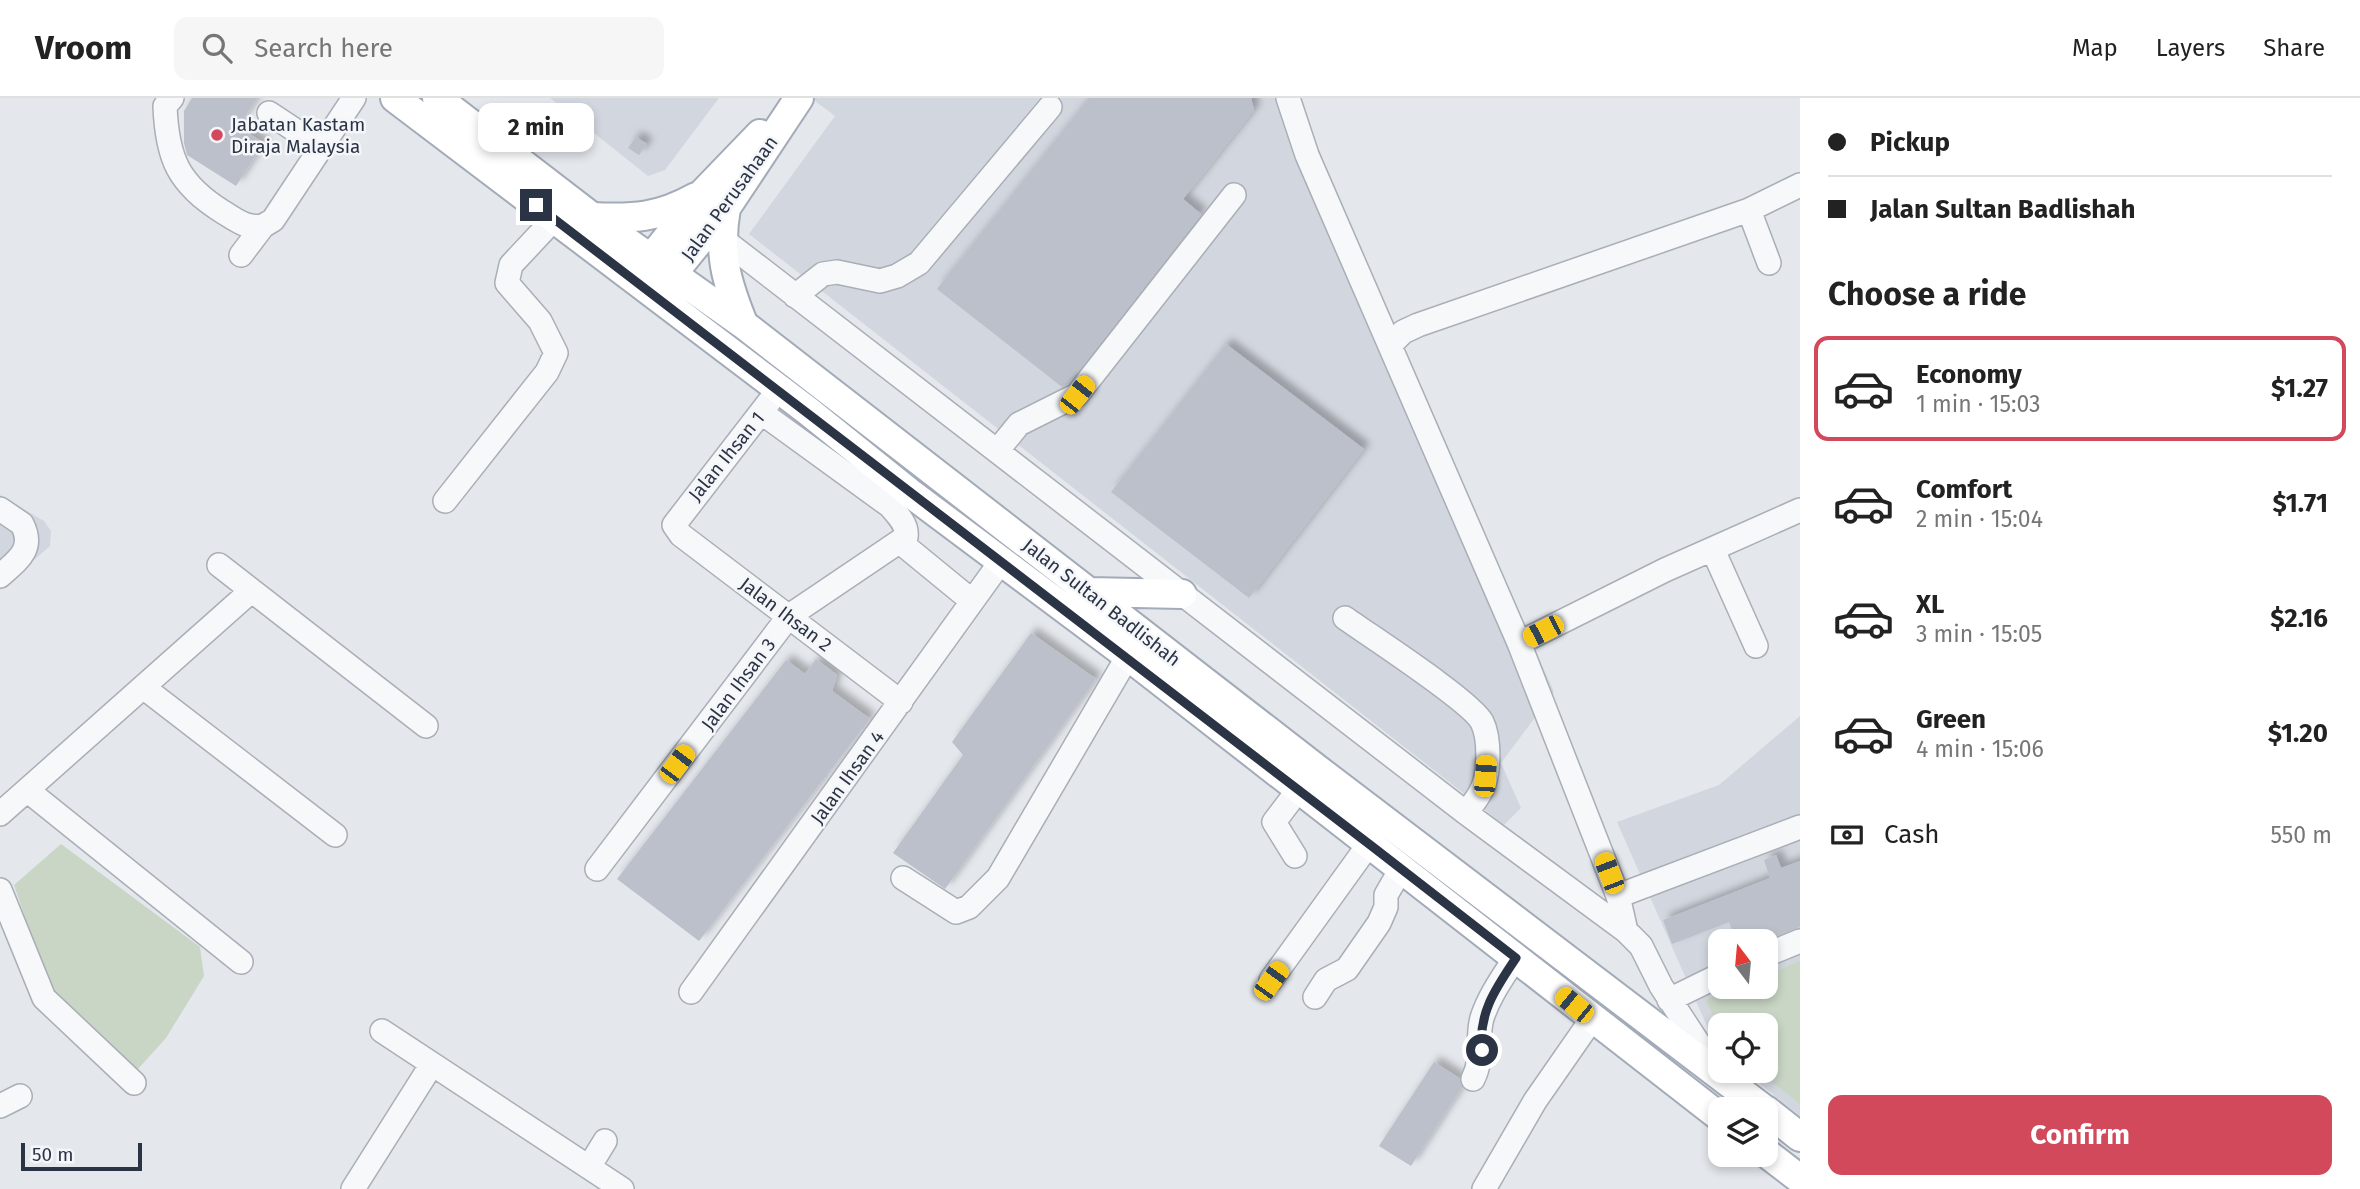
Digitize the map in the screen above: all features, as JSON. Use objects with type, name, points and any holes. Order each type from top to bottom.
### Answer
[{"type":"main road","name":"Jalan Sultan Badlishah","points":[[395,98],[554,219],[653,277],[743,324],[1653,1027],[1708,1066]]},
{"type":"main road","name":"Jalan Sultan Badlishah","points":[[438,98],[592,217],[653,277],[779,388],[910,493],[1128,656],[1708,1108]]},
{"type":"main road","name":"Jalan Perusahaan","points":[[653,277],[797,98]]},
{"type":"main road","points":[[592,217],[631,219],[715,200],[728,286],[743,324]]},
{"type":"main road","points":[[1090,592],[1182,594]]},
{"type":"main road","name":"Jalan Sultan Badlishah","points":[[1731,1083],[1749,1097]]},
{"type":"main road","name":"Jalan Sultan Badlishah","points":[[1778,1120],[1800,1138]]},
{"type":"main road","points":[[1778,1162],[1800,1179]]},
{"type":"street","points":[[172,98],[165,106],[166,135],[174,163],[188,185],[202,199],[240,223],[255,228],[273,220],[354,98]]},
{"type":"street","points":[[1288,98],[1307,155],[1519,643],[1618,896],[1626,931]]},
{"type":"street","points":[[795,296],[823,274],[837,272],[880,281],[897,276],[919,263],[1051,107]]},
{"type":"street","points":[[269,113],[322,148]]},
{"type":"street","points":[[1390,345],[1403,331],[1749,210],[1800,186]]},
{"type":"street","points":[[997,452],[1019,424],[1077,395],[1234,195]]},
{"type":"street","points":[[1749,210],[1769,263]]},
{"type":"street","points":[[446,500],[547,372],[556,353],[540,321],[507,284],[511,265],[554,219]]},
{"type":"street","points":[[241,255],[263,226]]},
{"type":"street","points":[[721,238],[1466,813],[1626,931],[1642,946],[1665,993],[1708,1058]]},
{"type":"street","name":"Jalan Ihsan 1","points":[[674,525],[779,388]]},
{"type":"street","points":[[762,413],[890,506],[904,537],[972,601]]},
{"type":"street","points":[[0,509],[22,524],[28,543],[24,554],[0,576]]},
{"type":"street","points":[[1519,643],[1665,570],[1713,551],[1800,510]]},
{"type":"street","name":"Jalan Ihsan 2","points":[[674,525],[681,535],[901,702]]},
{"type":"street","name":"Jalan Ihsan 3","points":[[597,869],[789,616],[904,537]]},
{"type":"street","points":[[1713,551],[1756,646]]},
{"type":"street","name":"Jalan Ihsan 4","points":[[691,992],[1002,560]]},
{"type":"street","points":[[219,565],[426,726]]},
{"type":"street","points":[[0,814],[251,591]]},
{"type":"street","points":[[1345,618],[1463,703],[1482,722],[1487,747],[1485,776],[1482,790],[1466,813]]},
{"type":"street","points":[[903,878],[956,912],[968,907],[988,888],[998,878],[1128,656]]},
{"type":"street","points":[[143,687],[335,835]]},
{"type":"street","points":[[1295,856],[1274,822],[1299,789]]},
{"type":"street","points":[[27,790],[242,962]]},
{"type":"street","points":[[1618,896],[1800,827]]},
{"type":"street","points":[[1271,981],[1369,844]]},
{"type":"street","points":[[1315,997],[1326,980],[1347,969],[1379,923],[1386,907],[1386,895],[1401,869]]},
{"type":"street","points":[[0,890],[44,998],[134,1083]]},
{"type":"street","points":[[1778,950],[1800,941]]},
{"type":"street","points":[[1473,1079],[1480,1066],[1482,1018],[1494,991],[1516,958]]},
{"type":"street","points":[[1665,993],[1708,979]]},
{"type":"street","points":[[1648,1060],[1653,1027],[1665,993]]},
{"type":"street","points":[[1484,1189],[1535,1101],[1592,1019]]},
{"type":"street","points":[[382,1031],[622,1189]]},
{"type":"street","points":[[353,1189],[432,1064]]},
{"type":"street","points":[[589,1167],[605,1141]]},
{"type":"shaded area","points":[[550,98],[719,98],[665,170],[648,176]]},
{"type":"shaded area","points":[[811,98],[1289,98],[1554,692],[1501,763],[1521,808],[1504,825],[749,234],[835,116]]},
{"type":"shaded area","points":[[0,495],[44,521],[51,531],[50,546],[0,590]]},
{"type":"shaded area","points":[[1800,716],[1800,1116],[1759,1083],[1778,1083],[1778,1013],[1708,1013],[1708,1028],[1617,822],[1719,785]]},
{"type":"green space","points":[[61,844],[200,947],[204,976],[166,1038],[138,1069],[51,993],[14,885]]},
{"type":"green space","points":[[1800,961],[1800,1104],[1773,1083],[1778,1083],[1778,1013],[1712,1013],[1706,1000],[1778,999],[1778,970]]},
{"type":"building","name":"Jabatan Kastam Diraja Malaysia","points":[[192,98],[257,98],[238,127],[264,143],[236,186],[187,155],[184,143],[184,111]]},
{"type":"building","points":[[1089,98],[1251,98],[1254,110],[1183,199],[1201,214],[1068,384],[1062,387],[937,289]]},
{"type":"building","points":[[636,137],[647,144],[639,155],[628,148]]},
{"type":"building","points":[[1226,344],[1364,449],[1249,598],[1111,492]]},
{"type":"building","points":[[1031,633],[1096,679],[945,889],[893,853],[963,755],[952,742]]},
{"type":"building","points":[[816,659],[837,675],[832,691],[870,719],[699,941],[617,879],[786,660],[805,674]]},
{"type":"building","points":[[1776,855],[1781,868],[1800,861],[1800,927],[1778,936],[1778,929],[1732,929],[1729,922],[1672,944],[1663,920],[1770,878],[1764,860]]},
{"type":"building","points":[[1434,1062],[1459,1078],[1462,1087],[1411,1166],[1379,1146]]},
{"type":"place","name":"Jabatan Kastam Diraja Malaysia","points":[[217,135]]},
{"type":"route","points":[[536,205],[779,388],[910,493],[1128,656],[1516,958],[1494,991],[1482,1018],[1482,1050]]}]
